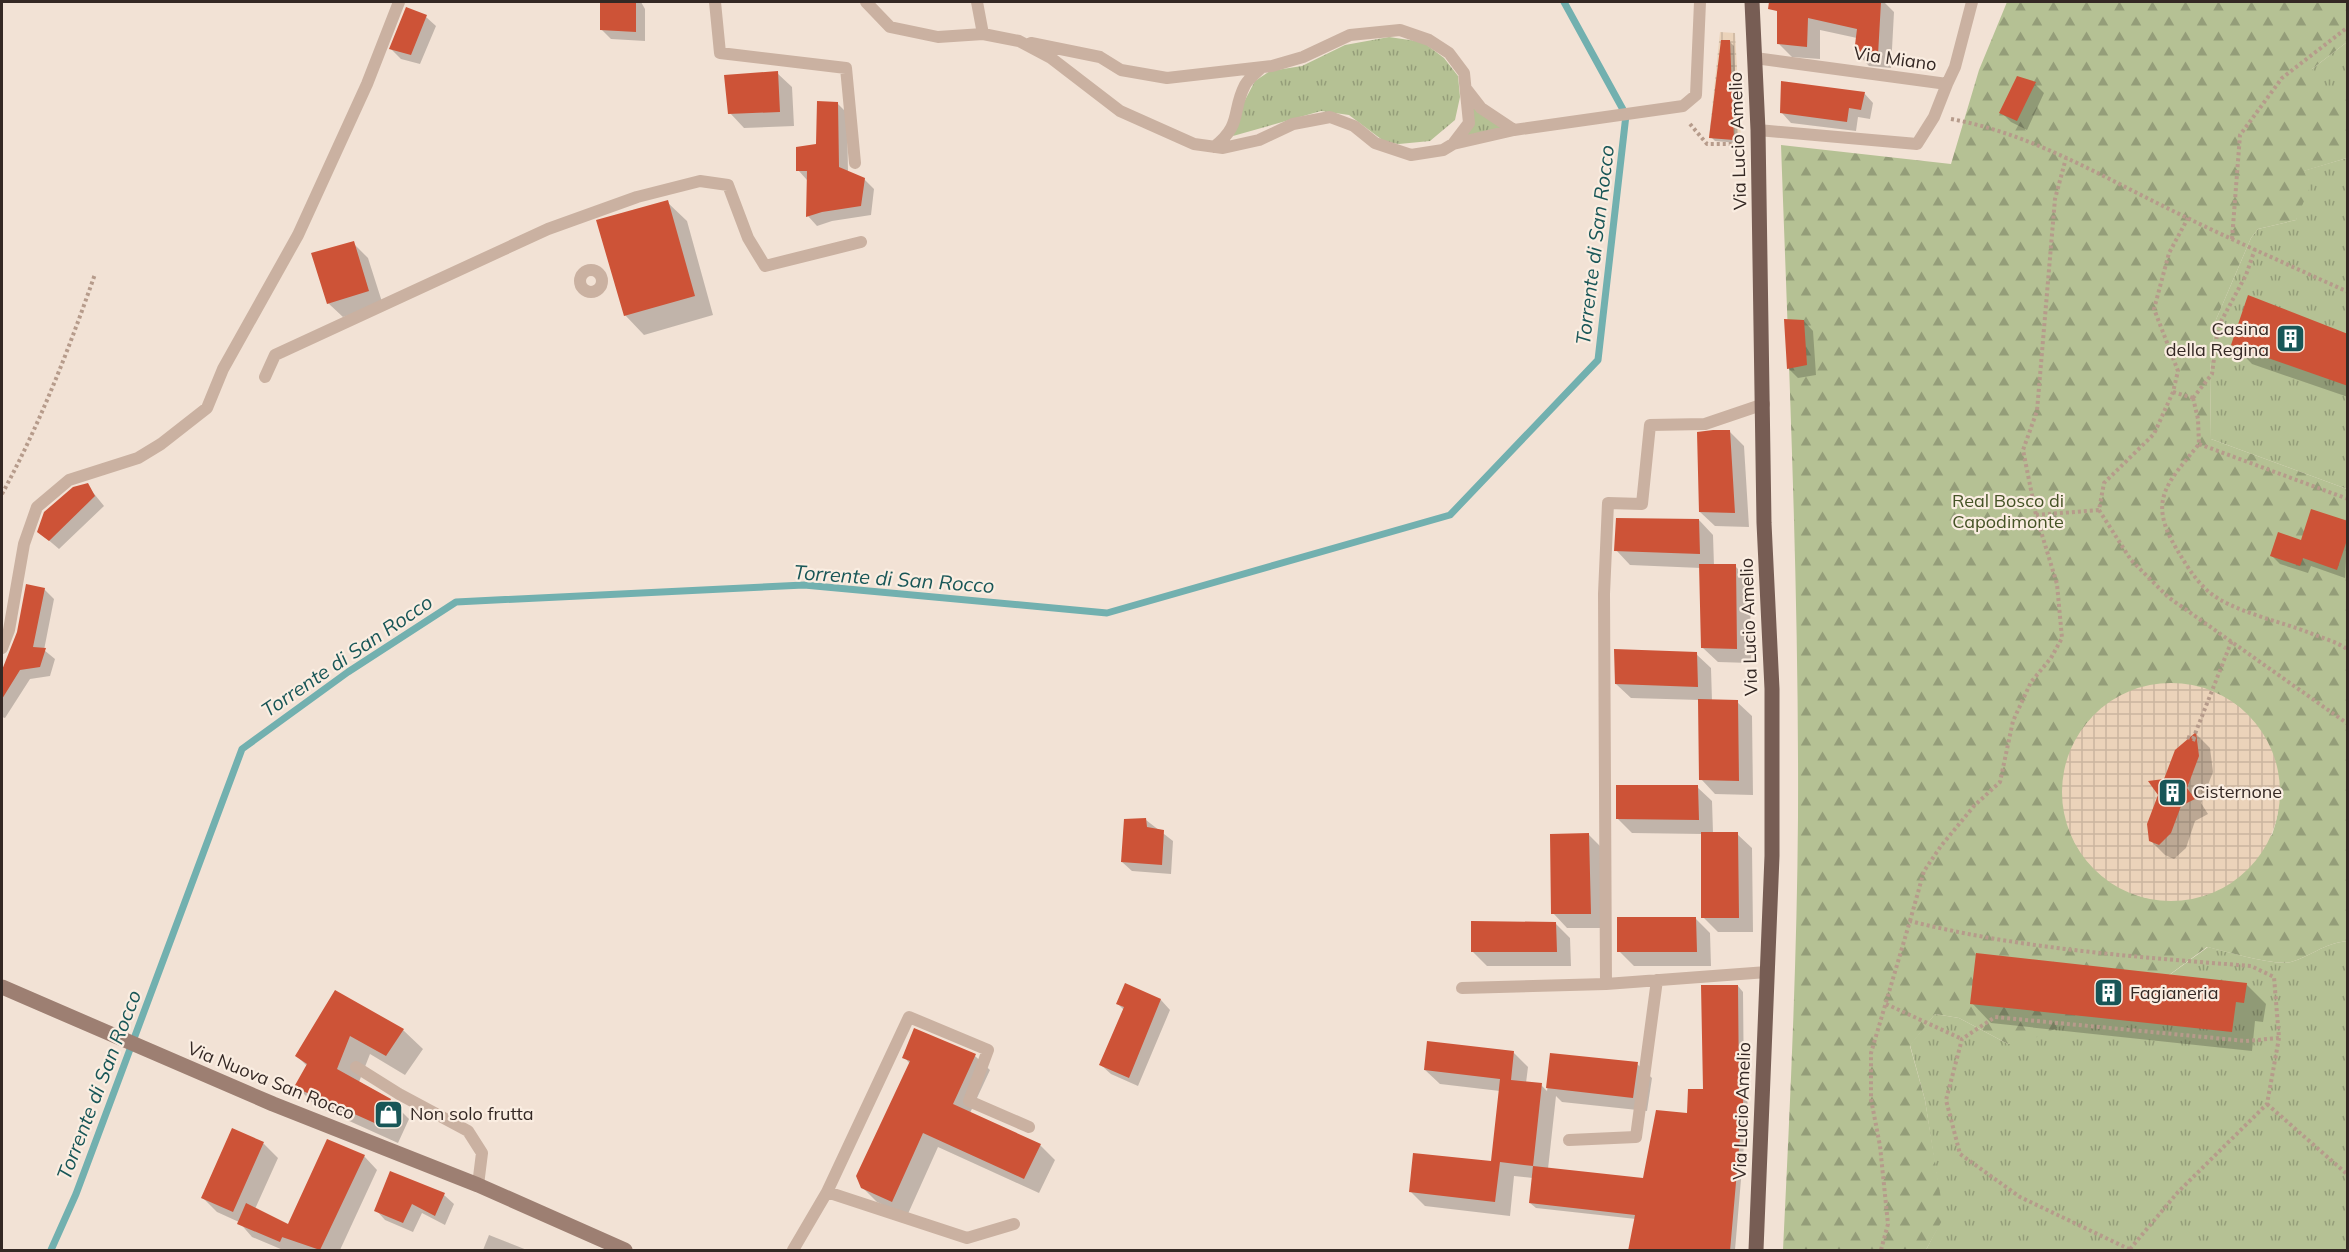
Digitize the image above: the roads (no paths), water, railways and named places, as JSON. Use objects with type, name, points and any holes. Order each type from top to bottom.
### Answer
[{"type":"main road","name":"Via Lucio Amelio","points":[[1752,2],[1758,130],[1764,404],[1764,523],[1772,689],[1772,856],[1756,1251]]},
{"type":"main road","name":"Via Nuova San Rocco","points":[[2,987],[234,1088],[478,1185],[625,1251]]},
{"type":"lane","points":[[2,648],[9,630],[24,544],[37,507],[69,480],[138,458],[161,444],[207,408],[223,369],[298,235],[367,84],[399,2]]},
{"type":"lane","points":[[715,2],[720,53],[846,68],[855,162]]},
{"type":"lane","points":[[866,2],[890,27],[938,37],[983,34],[1100,57],[1121,70],[1167,78],[1260,68],[1303,57],[1350,35],[1400,30],[1429,40],[1449,53],[1464,73],[1469,123],[1453,144]]},
{"type":"lane","points":[[977,2],[983,34]]},
{"type":"lane","points":[[1019,41],[1051,58],[1120,111],[1194,144],[1223,148],[1259,140],[1293,124],[1330,117],[1354,126],[1375,143],[1411,154],[1443,150],[1453,144],[1514,130],[1683,106],[1696,95],[1700,2]]},
{"type":"lane","points":[[1947,84],[1955,67],[1972,2]]},
{"type":"lane","name":"Via Miano","points":[[1755,58],[1947,84],[1935,117],[1917,144],[1758,130]]},
{"type":"lane","points":[[1214,147],[1226,137],[1236,122],[1245,85],[1260,68]]},
{"type":"lane","points":[[1466,90],[1481,108],[1514,130]]},
{"type":"lane","points":[[265,377],[275,355],[548,229],[637,197],[700,181],[728,185],[748,238],[765,266],[861,242]]},
{"type":"lane","points":[[1606,984],[1604,594],[1608,504],[1642,504],[1650,425],[1705,424],[1764,404]]},
{"type":"lane","points":[[1462,988],[1606,984],[1767,972]]},
{"type":"lane","points":[[1569,1140],[1636,1137],[1657,980]]},
{"type":"lane","points":[[793,1251],[827,1192],[909,1017],[988,1050],[969,1101],[1029,1127]]},
{"type":"lane","points":[[356,1067],[399,1095],[468,1131],[482,1153],[478,1185]]},
{"type":"lane","points":[[827,1192],[967,1238],[1014,1224]]},
{"type":"waterway","name":"Torrente di San Rocco","points":[[51,1250],[76,1194],[242,749],[348,672],[456,602],[804,585],[1107,613],[1450,515],[1598,360],[1626,115],[1564,2]]},
{"type":"place","name":"Casina della Regina","points":[[2290,339]]},
{"type":"place","name":"Cisternone","points":[[2172,792]]},
{"type":"place","name":"Fagianeria","points":[[2109,993]]},
{"type":"place","name":"Non solo frutta","points":[[389,1114]]},
{"type":"park label","name":"Real Bosco di Capodimonte","points":[[2008,511]]}]
